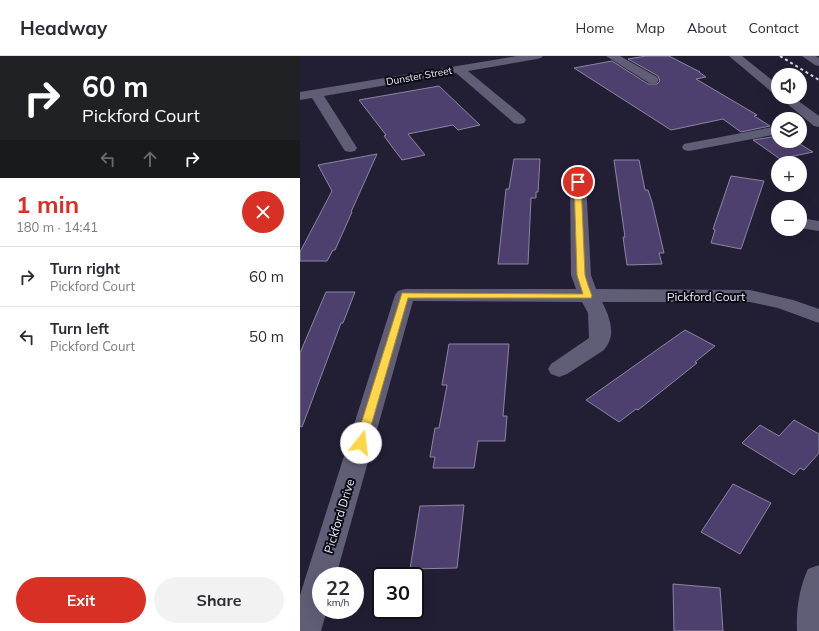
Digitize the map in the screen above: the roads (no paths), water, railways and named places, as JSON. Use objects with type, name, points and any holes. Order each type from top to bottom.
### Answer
[{"type":"street","name":"Dunster Street","points":[[300,96],[458,69],[501,59],[537,56]]},
{"type":"street","points":[[612,56],[653,80]]},
{"type":"street","points":[[734,56],[771,85]]},
{"type":"street","points":[[808,56],[819,63]]},
{"type":"street","points":[[458,69],[519,120]]},
{"type":"street","points":[[316,93],[350,148]]},
{"type":"street","points":[[794,104],[819,123]]},
{"type":"street","points":[[807,125],[819,123]]},
{"type":"street","points":[[689,147],[771,131]]},
{"type":"street","points":[[559,369],[596,345],[600,340],[598,313],[583,285],[581,275],[578,182]]},
{"type":"street","points":[[807,224],[819,226]]},
{"type":"street","name":"Pickford Court","points":[[404,295],[750,296],[782,302],[800,308],[819,318]]},
{"type":"street","name":"Pickford Drive","points":[[324,567],[404,295]]},
{"type":"street","points":[[813,631],[812,611],[819,578]]},
{"type":"street","name":"Pickford Drive","points":[[305,631],[312,607]]},
{"type":"railway","points":[[780,56],[819,80]]}]
